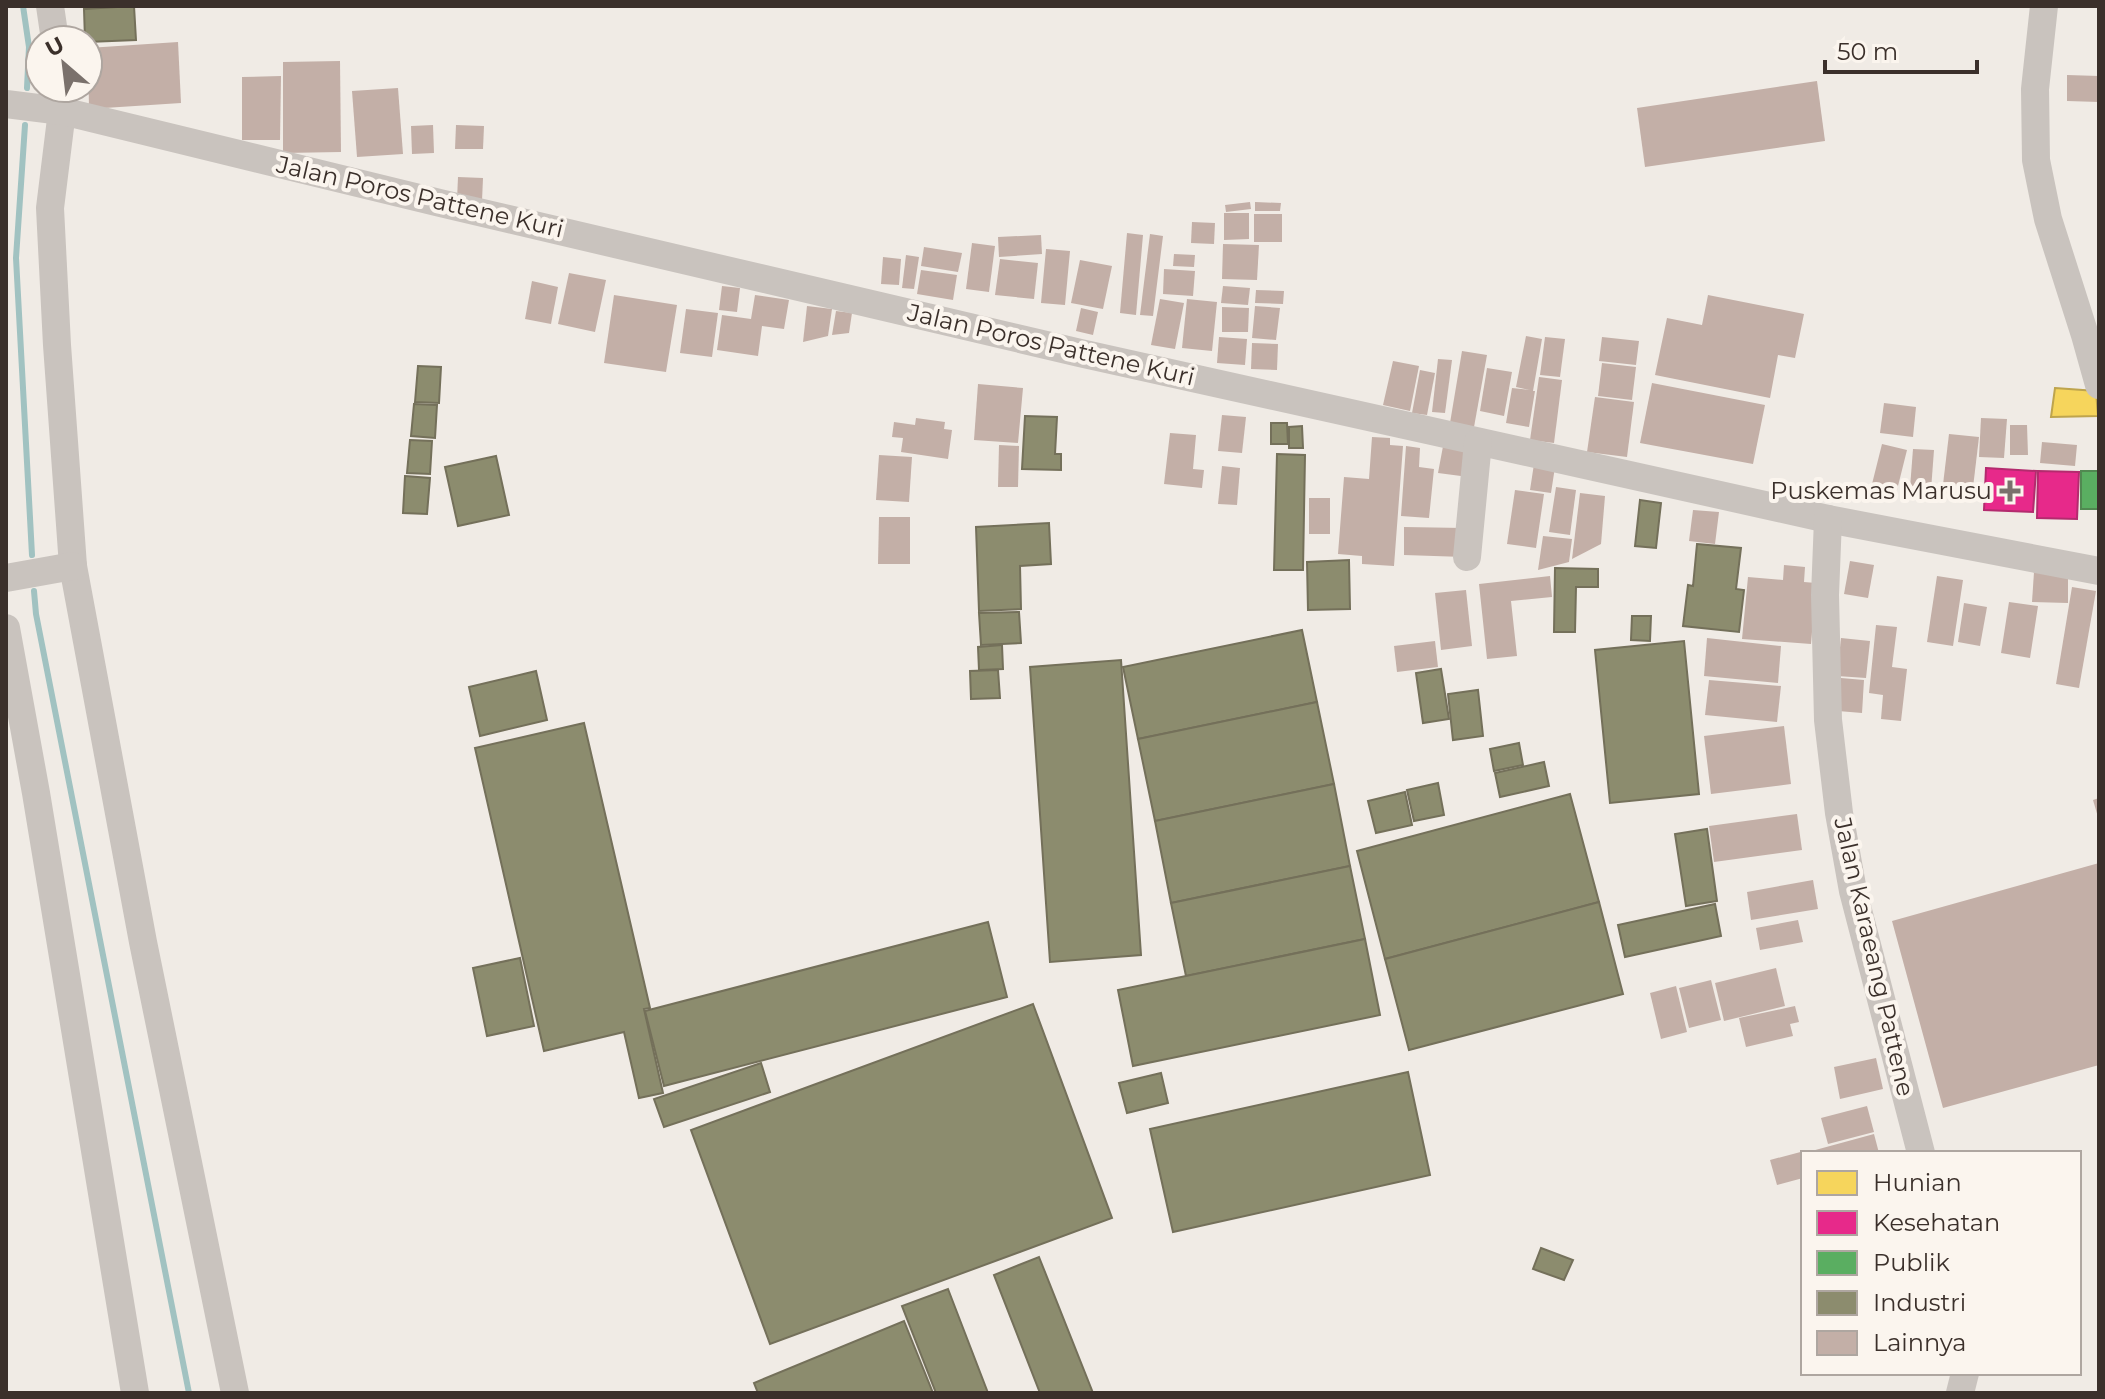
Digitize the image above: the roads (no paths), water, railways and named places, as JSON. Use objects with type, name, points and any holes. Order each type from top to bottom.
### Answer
[{"type":"street","points":[[2044,6],[2035,89],[2036,160],[2048,219],[2099,385]]},
{"type":"street","points":[[60,104],[50,208],[73,566],[143,942],[235,1393]]},
{"type":"street","name":"Jalan Poros Pattene Kuri","points":[[79,104],[440,203],[974,328],[1828,519],[2099,571]]},
{"type":"street","points":[[1467,557],[1478,442]]},
{"type":"street","name":"Jalan Karaeang Pattene","points":[[1828,519],[1825,595],[1828,720],[1839,813],[1853,891],[1920,1151]]},
{"type":"street","points":[[6,578],[73,566]]},
{"type":"street","points":[[6,628],[135,1393]]},
{"type":"waterway","points":[[23,6],[26,24]]},
{"type":"waterway","points":[[25,125],[16,258],[32,555]]},
{"type":"waterway","points":[[34,591],[36,614],[189,1393]]},
{"type":"place","name":"Puskemas Marusu","points":[[2010,491]]}]
